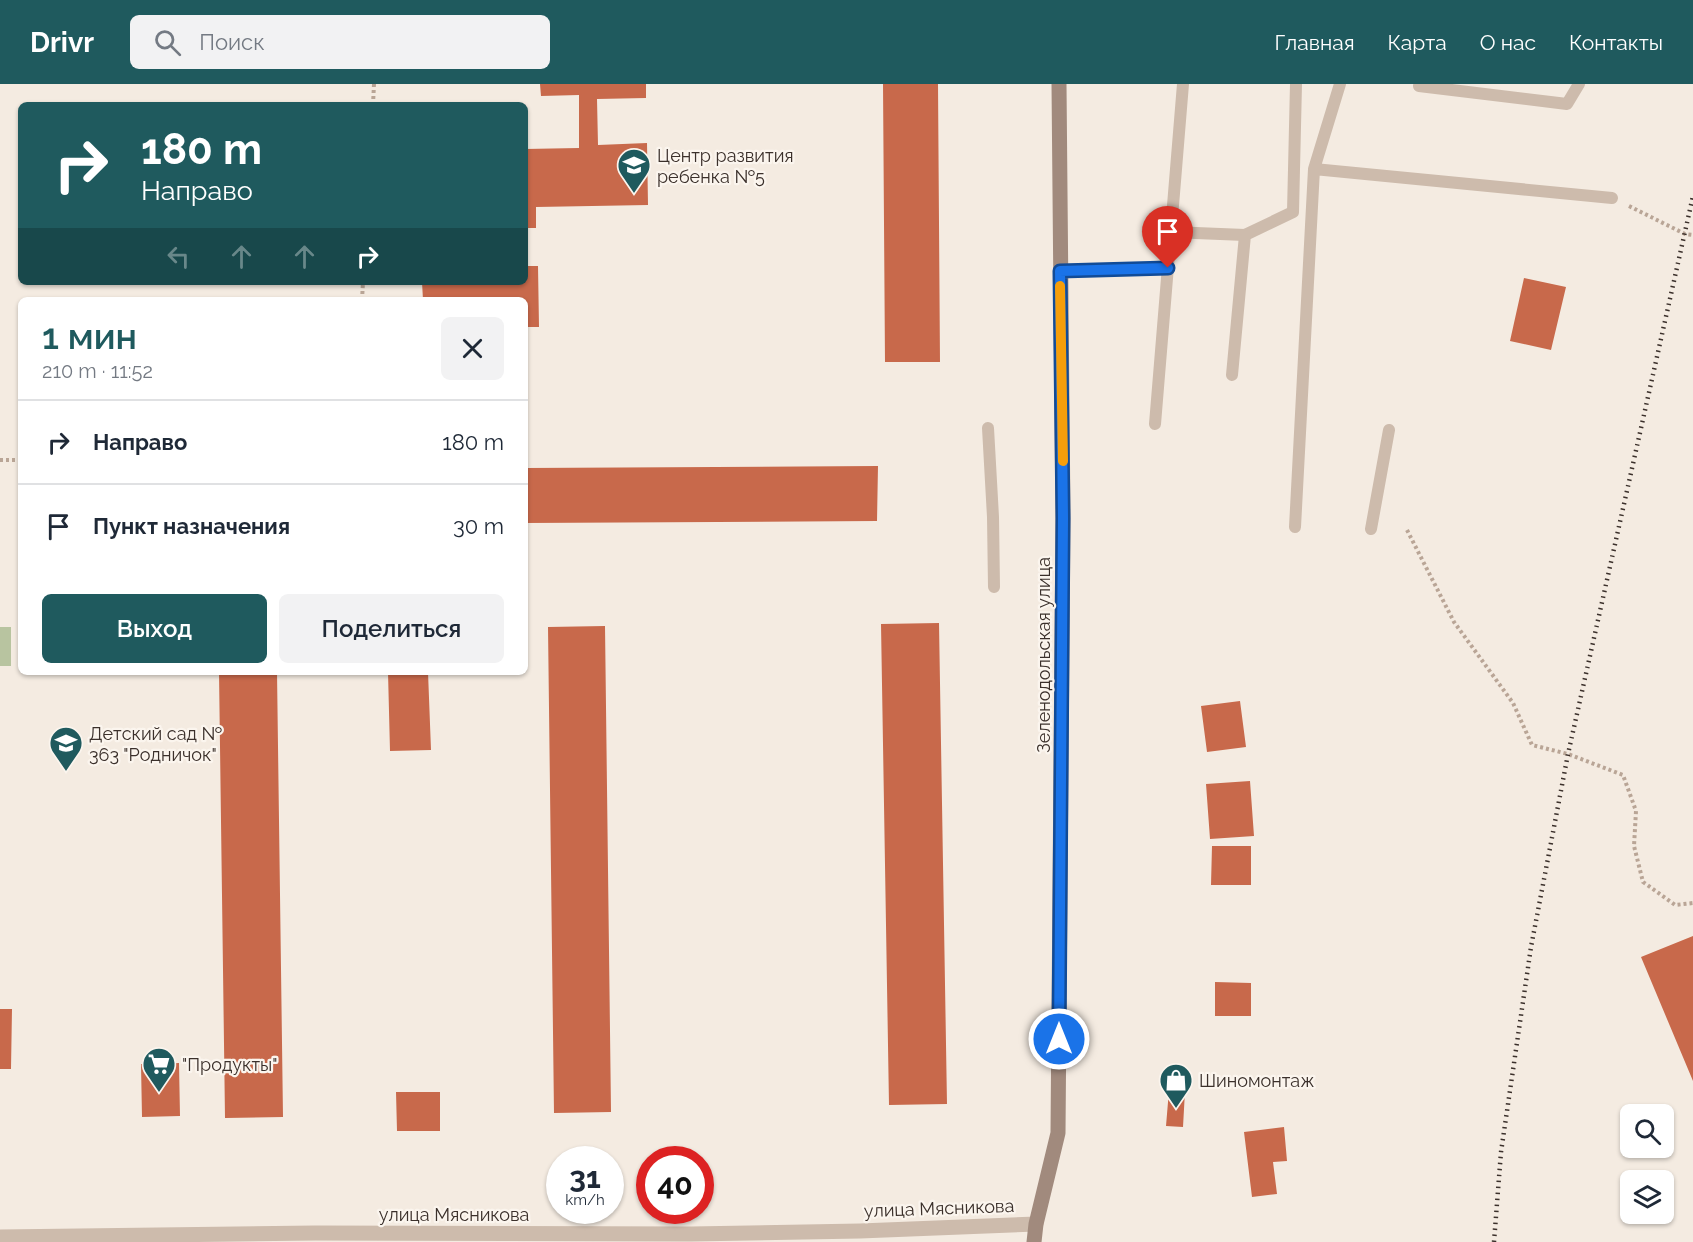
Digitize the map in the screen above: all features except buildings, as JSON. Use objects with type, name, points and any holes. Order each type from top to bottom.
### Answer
[{"type":"street","name":"Зеленодольская улица","points":[[1036,1224],[1058,1133],[1063,518],[1059,84]]},
{"type":"street","name":"улица Мясникова","points":[[0,1237],[315,1233],[691,1234],[860,1231],[1036,1224],[1034,1242]]},
{"type":"lane","points":[[1155,424],[1184,84]]},
{"type":"lane","points":[[1171,232],[1245,235],[1293,212],[1296,84]]},
{"type":"lane","points":[[1295,527],[1314,169],[1340,84]]},
{"type":"lane","points":[[1419,86],[1567,104],[1579,84]]},
{"type":"lane","points":[[1314,169],[1612,198]]},
{"type":"lane","points":[[1232,375],[1245,235]]},
{"type":"lane","points":[[1060,271],[1168,268]]},
{"type":"lane","points":[[988,428],[994,587]]},
{"type":"lane","points":[[1371,529],[1389,430]]},
{"type":"path","points":[[373,102],[375,84]]},
{"type":"path","points":[[1612,198],[1685,234],[1693,235]]},
{"type":"path","points":[[0,460],[18,459]]},
{"type":"path","points":[[1407,530],[1454,622],[1512,703],[1532,745],[1568,754],[1623,775],[1636,811],[1634,846],[1643,882],[1675,905],[1693,903]]},
{"type":"green space","points":[[0,627],[11,627],[11,666],[0,666]]},
{"type":"railway","points":[[1494,1242],[1501,1152],[1531,947],[1568,754],[1693,196]]},
{"type":"slow traffic","points":[[1060,286],[1063,461]]},
{"type":"place","name":"Центр развития ребенка №5","points":[[634,194]]},
{"type":"place","name":"Детский сад № 363 \"Родничок\"","points":[[66,772]]},
{"type":"place","name":"\"Продукты\"","points":[[159,1093]]},
{"type":"place","name":"Шиномонтаж","points":[[1176,1109]]},
{"type":"route","points":[[1059,1039],[1063,518],[1060,271],[1168,268]]}]
